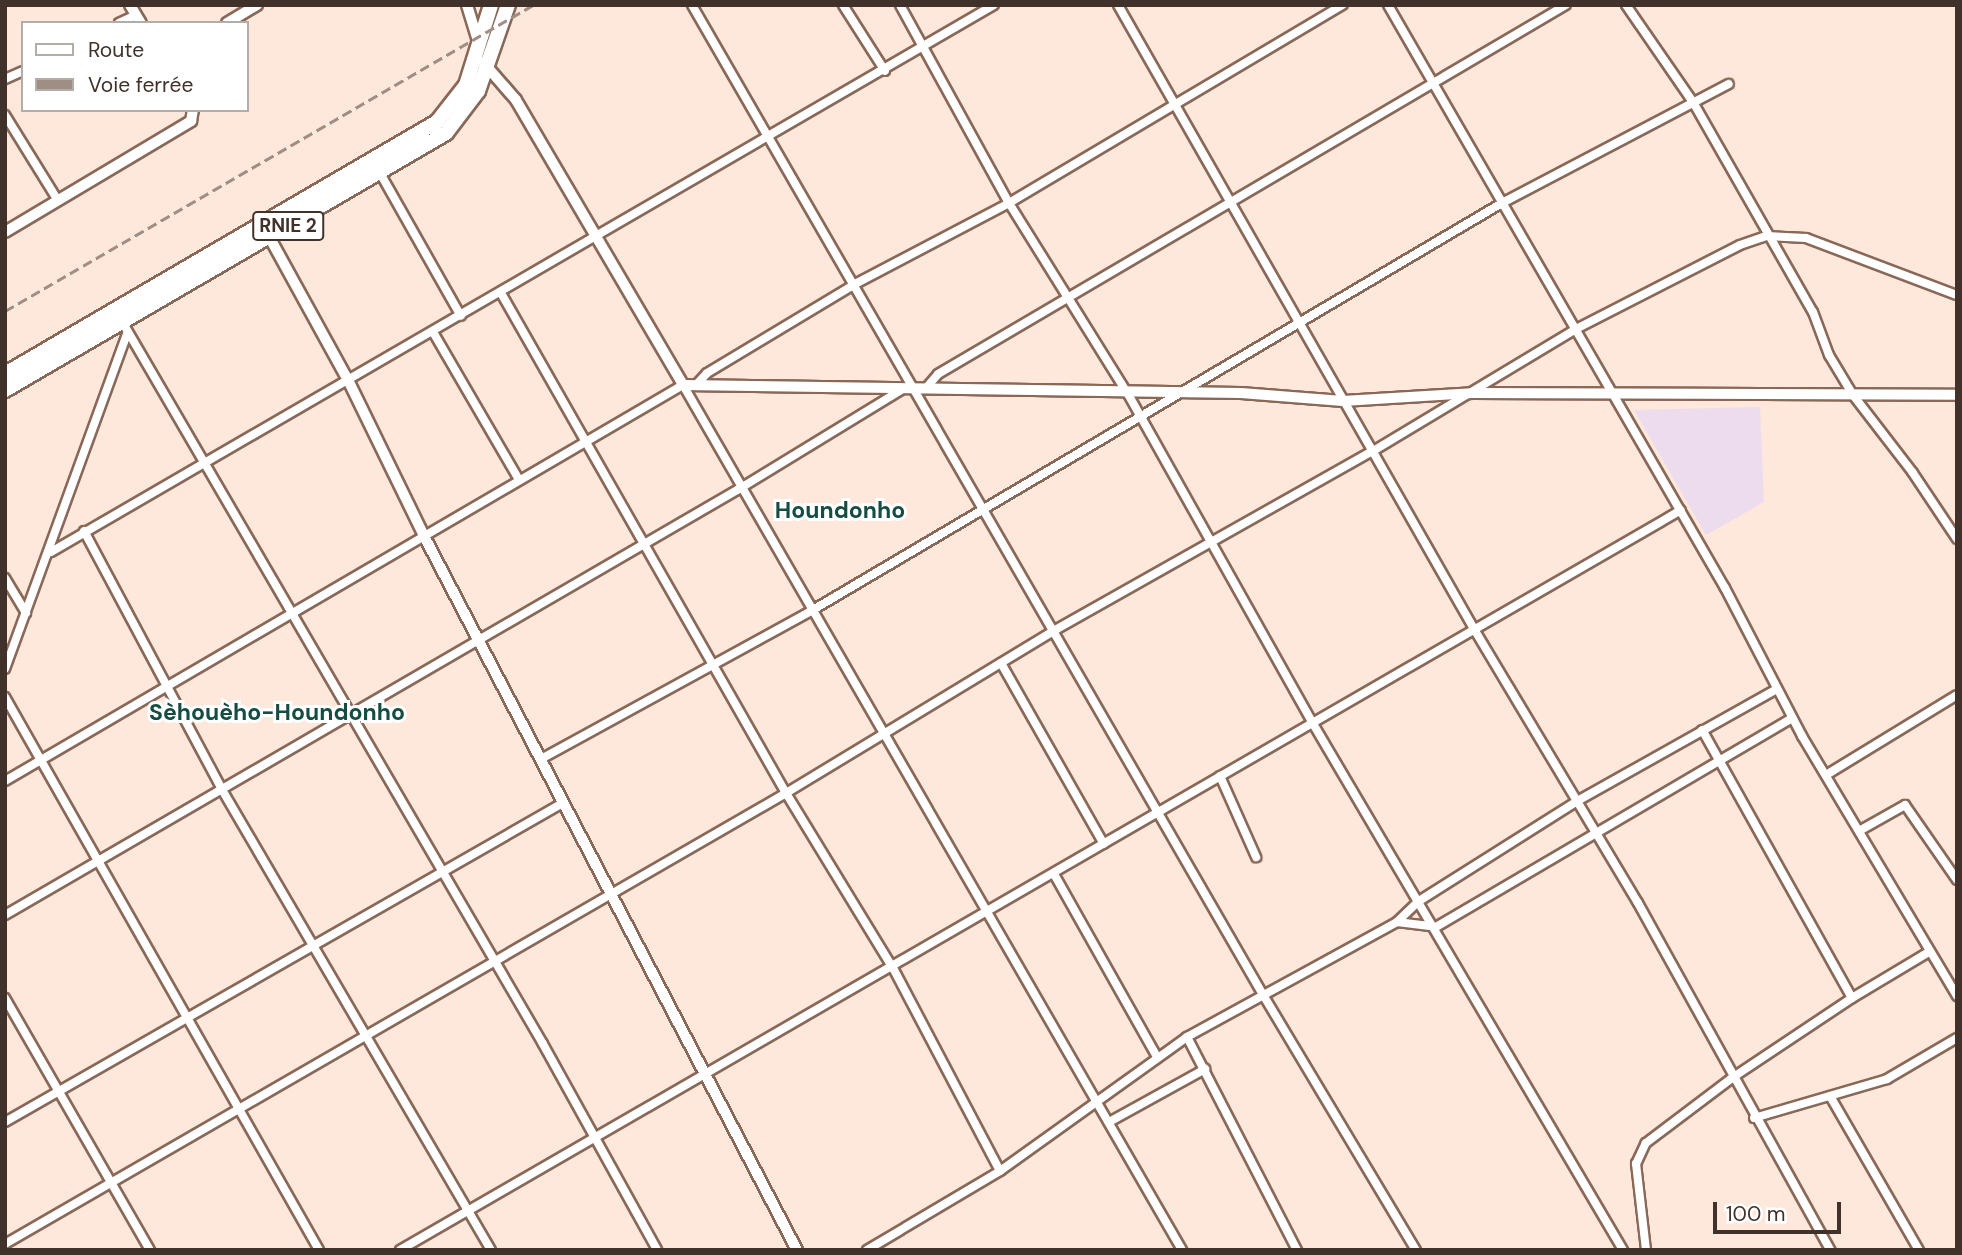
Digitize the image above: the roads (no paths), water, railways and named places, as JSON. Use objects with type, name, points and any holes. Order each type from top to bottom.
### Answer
[{"type":"highway","name":"RNIE 2","points":[[6,383],[121,321],[438,122],[459,99],[491,5]]},
{"type":"highway","name":"RNIE 2","points":[[266,231],[380,173],[458,122],[478,91],[508,5]]},
{"type":"main road","points":[[230,21],[257,5]]},
{"type":"main road","points":[[467,5],[478,41]]},
{"type":"main road","points":[[473,58],[488,64],[516,100],[683,385],[1176,394],[1343,401],[1472,393],[1957,395]]},
{"type":"main road","points":[[5,232],[191,121],[193,112]]},
{"type":"main road","points":[[266,231],[348,380],[424,536],[797,1250]]},
{"type":"street","points":[[692,5],[767,137],[921,389],[985,509],[1161,811],[1262,993],[1416,1250]]},
{"type":"street","points":[[844,5],[885,71]]},
{"type":"street","points":[[900,5],[1009,203],[1128,394],[1312,722],[1436,927],[1623,1250]]},
{"type":"street","points":[[51,552],[767,137],[926,48],[994,5]]},
{"type":"street","points":[[1118,5],[1474,629],[1597,833],[1829,1250]]},
{"type":"street","points":[[696,385],[707,373],[855,284],[1009,203],[1343,5]]},
{"type":"street","points":[[1388,5],[1681,510],[1792,718],[1957,996]]},
{"type":"street","points":[[921,389],[938,374],[1566,5]]},
{"type":"street","points":[[1626,5],[1693,102],[1766,236],[1813,312],[1829,355],[1853,395],[1913,472],[1957,539]]},
{"type":"street","points":[[5,79],[21,72]]},
{"type":"street","points":[[541,759],[811,611],[1502,203],[1729,85]]},
{"type":"street","points":[[5,115],[57,199]]},
{"type":"street","points":[[380,173],[461,316]]},
{"type":"street","points":[[5,1244],[108,1182],[786,793],[1055,630],[1373,451],[1576,329],[1766,236],[1816,242],[1957,295]]},
{"type":"street","points":[[501,293],[786,793],[893,968],[1000,1171]]},
{"type":"street","points":[[121,321],[494,960],[657,1250]]},
{"type":"street","points":[[5,669],[51,552],[121,321]]},
{"type":"street","points":[[433,332],[519,480]]},
{"type":"street","points":[[5,781],[170,687],[584,440],[683,385],[739,489],[989,913],[1182,1250]]},
{"type":"street","points":[[5,915],[348,713],[739,489],[903,389]]},
{"type":"street","points":[[400,1250],[989,913],[1312,722],[1681,510]]},
{"type":"street","points":[[84,531],[170,687],[221,788],[491,1250]]},
{"type":"street","points":[[5,578],[26,613]]},
{"type":"street","points":[[1001,663],[1104,844]]},
{"type":"street","points":[[867,1250],[1000,1171],[1187,1037],[1262,993],[1397,922],[1419,901],[1578,800],[1777,689]]},
{"type":"street","points":[[1826,775],[1957,695]]},
{"type":"street","points":[[5,697],[184,1018],[319,1250]]},
{"type":"street","points":[[1397,922],[1436,927],[1792,718]]},
{"type":"street","points":[[1702,730],[1852,998]]},
{"type":"street","points":[[1220,776],[1255,857]]},
{"type":"street","points":[[5,1122],[563,803]]},
{"type":"street","points":[[1859,831],[1905,805],[1957,880]]},
{"type":"street","points":[[1054,874],[1157,1058]]},
{"type":"street","points":[[1646,1250],[1636,1164],[1641,1152],[1732,1078],[1852,998],[1929,952]]},
{"type":"street","points":[[5,998],[108,1182],[150,1250]]},
{"type":"street","points":[[1187,1037],[1297,1250]]},
{"type":"street","points":[[1754,1118],[1904,1072],[1957,1038]]},
{"type":"street","points":[[1109,1122],[1205,1069]]},
{"type":"street","points":[[1830,1096],[1919,1250]]},
{"type":"railway","points":[[5,311],[533,5]]},
{"type":"district","name":"Houndonho","points":[[840,510]]},
{"type":"district","name":"Sèhouèho-Houndonho","points":[[277,712]]}]
